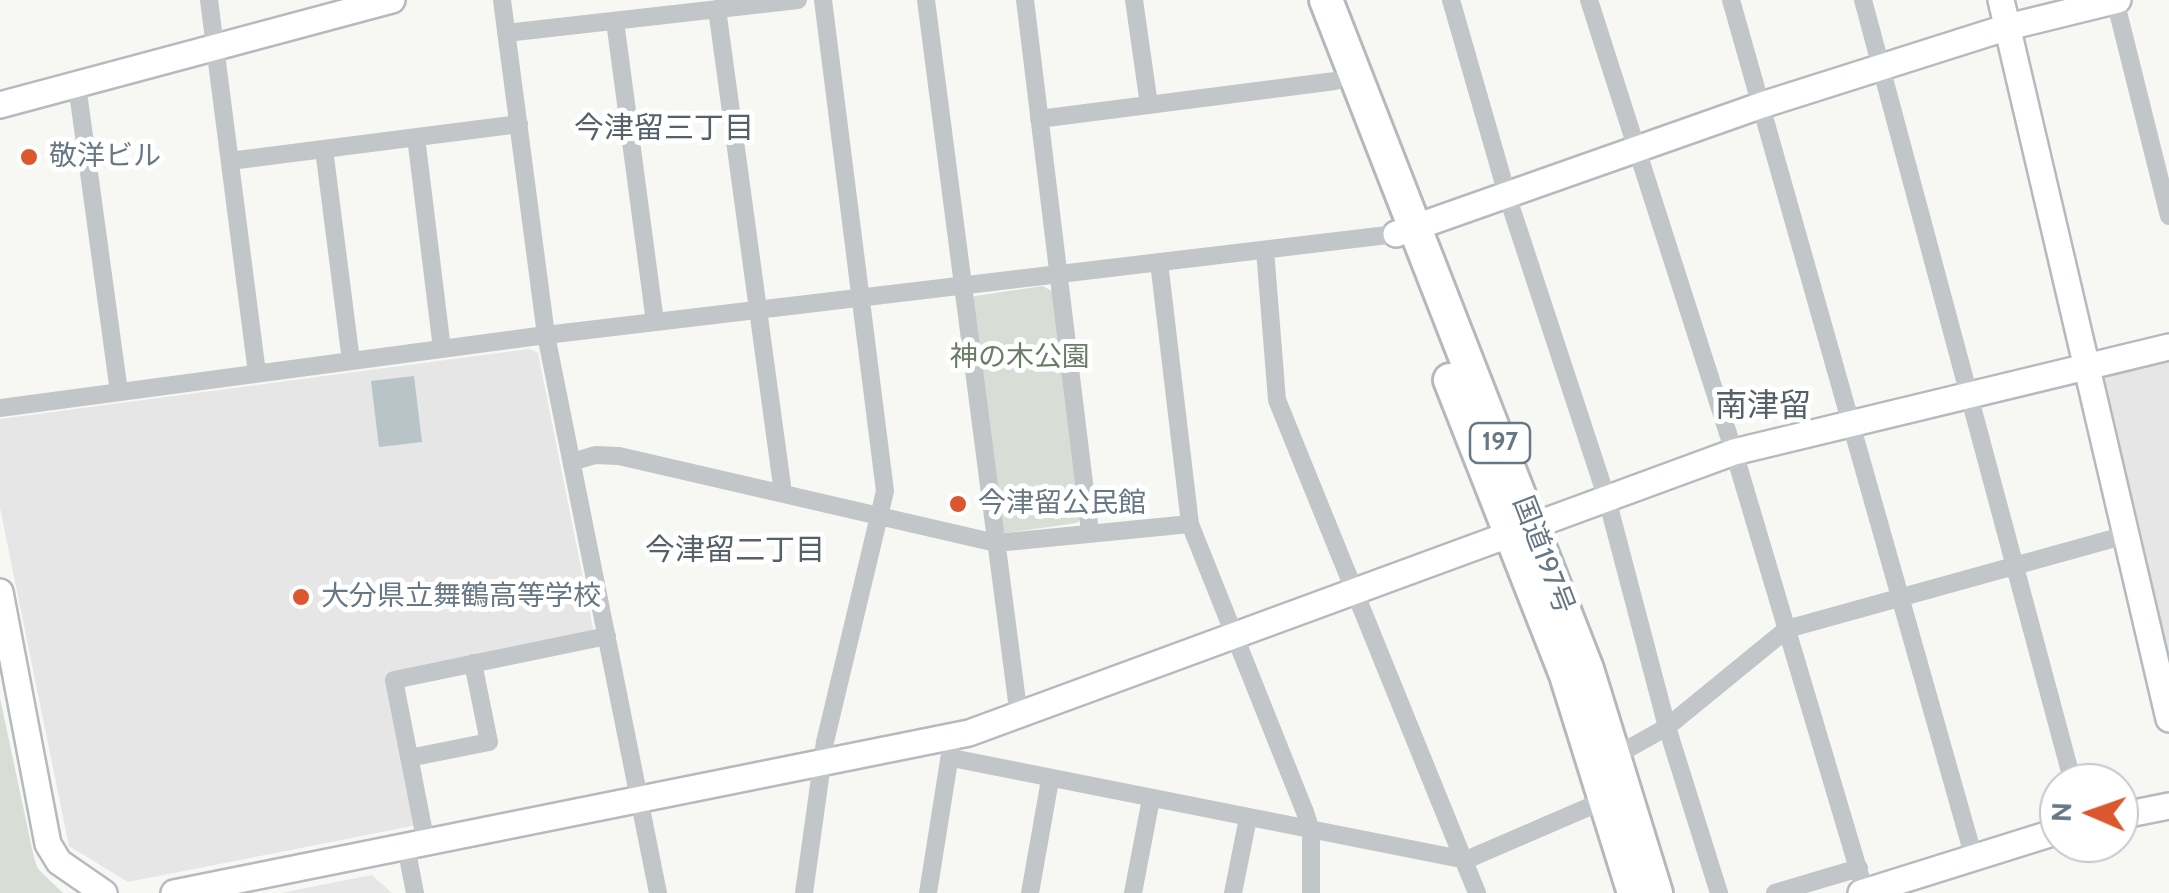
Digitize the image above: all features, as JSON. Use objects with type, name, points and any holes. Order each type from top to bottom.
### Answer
[{"type":"highway","name":"国道197号","points":[[1304,0],[1335,81],[1406,232]]},
{"type":"highway","name":"国道197号","points":[[1326,0],[1406,232],[1521,530],[1617,755],[1656,893]]},
{"type":"highway","name":"国道197号","points":[[1521,530],[1634,893]]},
{"type":"street","points":[[209,0],[257,373]]},
{"type":"street","points":[[0,105],[392,0]]},
{"type":"street","points":[[502,0],[546,335],[658,893]]},
{"type":"street","points":[[506,33],[798,0]]},
{"type":"street","points":[[804,893],[822,764],[885,491],[823,0]]},
{"type":"street","points":[[926,0],[1018,717]]},
{"type":"street","points":[[1025,0],[1090,532]]},
{"type":"street","points":[[1134,0],[1149,105]]},
{"type":"street","points":[[1451,0],[1508,198],[1607,499],[1667,726],[1719,893]]},
{"type":"street","points":[[1589,0],[1635,154],[1734,452],[1862,884]]},
{"type":"street","points":[[1731,0],[1974,858]]},
{"type":"street","points":[[1863,0],[2069,763]]},
{"type":"street","points":[[2002,0],[2169,720]]},
{"type":"street","points":[[0,408],[546,335],[1406,232],[1635,154],[1762,105],[2008,28],[2116,0],[2169,216]]},
{"type":"street","points":[[717,9],[783,493]]},
{"type":"street","points":[[615,21],[656,322]]},
{"type":"street","points":[[1040,119],[1335,81]]},
{"type":"street","points":[[76,85],[119,392]]},
{"type":"street","points":[[230,161],[519,124]]},
{"type":"street","points":[[416,137],[442,349]]},
{"type":"street","points":[[324,149],[352,361]]},
{"type":"street","points":[[1265,250],[1277,400],[1477,893]]},
{"type":"street","points":[[1159,262],[1190,524],[1238,635],[1311,830],[1311,893]]},
{"type":"street","points":[[174,893],[822,764],[951,748],[1018,717],[1734,452],[2169,347]]},
{"type":"street","points":[[572,462],[595,455],[619,456],[996,543],[1190,524]]},
{"type":"street","points":[[1617,755],[1667,726],[1787,629],[2126,535]]},
{"type":"street","points":[[0,592],[48,844],[59,862],[104,893]]},
{"type":"street","points":[[415,893],[410,758],[394,680],[607,636]]},
{"type":"street","points":[[410,758],[488,742],[473,662]]},
{"type":"street","points":[[951,748],[1050,780],[1466,860],[1604,800]]},
{"type":"street","points":[[928,893],[951,748]]},
{"type":"street","points":[[1030,893],[1050,780]]},
{"type":"street","points":[[1133,893],[1151,799]]},
{"type":"street","points":[[2139,812],[2169,806]]},
{"type":"street","points":[[1234,893],[1248,818]]},
{"type":"street","points":[[1775,893],[1862,884],[1974,858],[2039,837]]},
{"type":"shaded area","name":"大分県立舞鶴高等学校","points":[[529,349],[538,353],[593,628],[588,635],[388,675],[417,825],[128,882],[69,846],[0,508],[0,419]]},
{"type":"shaded area","points":[[2169,363],[2169,675],[2103,385],[2106,377]]},
{"type":"shaded area","points":[[414,376],[422,442],[379,447],[371,381]]},
{"type":"shaded area","points":[[372,875],[392,893],[281,893]]},
{"type":"green space","name":"神の木公園","points":[[1043,286],[1055,293],[1082,517],[1077,523],[1005,533],[999,527],[970,301],[975,296]]},
{"type":"green space","points":[[0,698],[34,858],[38,869],[63,893],[0,893]]},
{"type":"place","name":"敬洋ビル","points":[[29,157]]},
{"type":"place","name":"今津留公民館","points":[[958,504]]},
{"type":"place","name":"大分県立舞鶴高等学校","points":[[301,597]]},
{"type":"district","name":"今津留三丁目","points":[[664,129]]},
{"type":"district","name":"南津留","points":[[1763,407]]},
{"type":"district","name":"今津留二丁目","points":[[735,551]]}]
